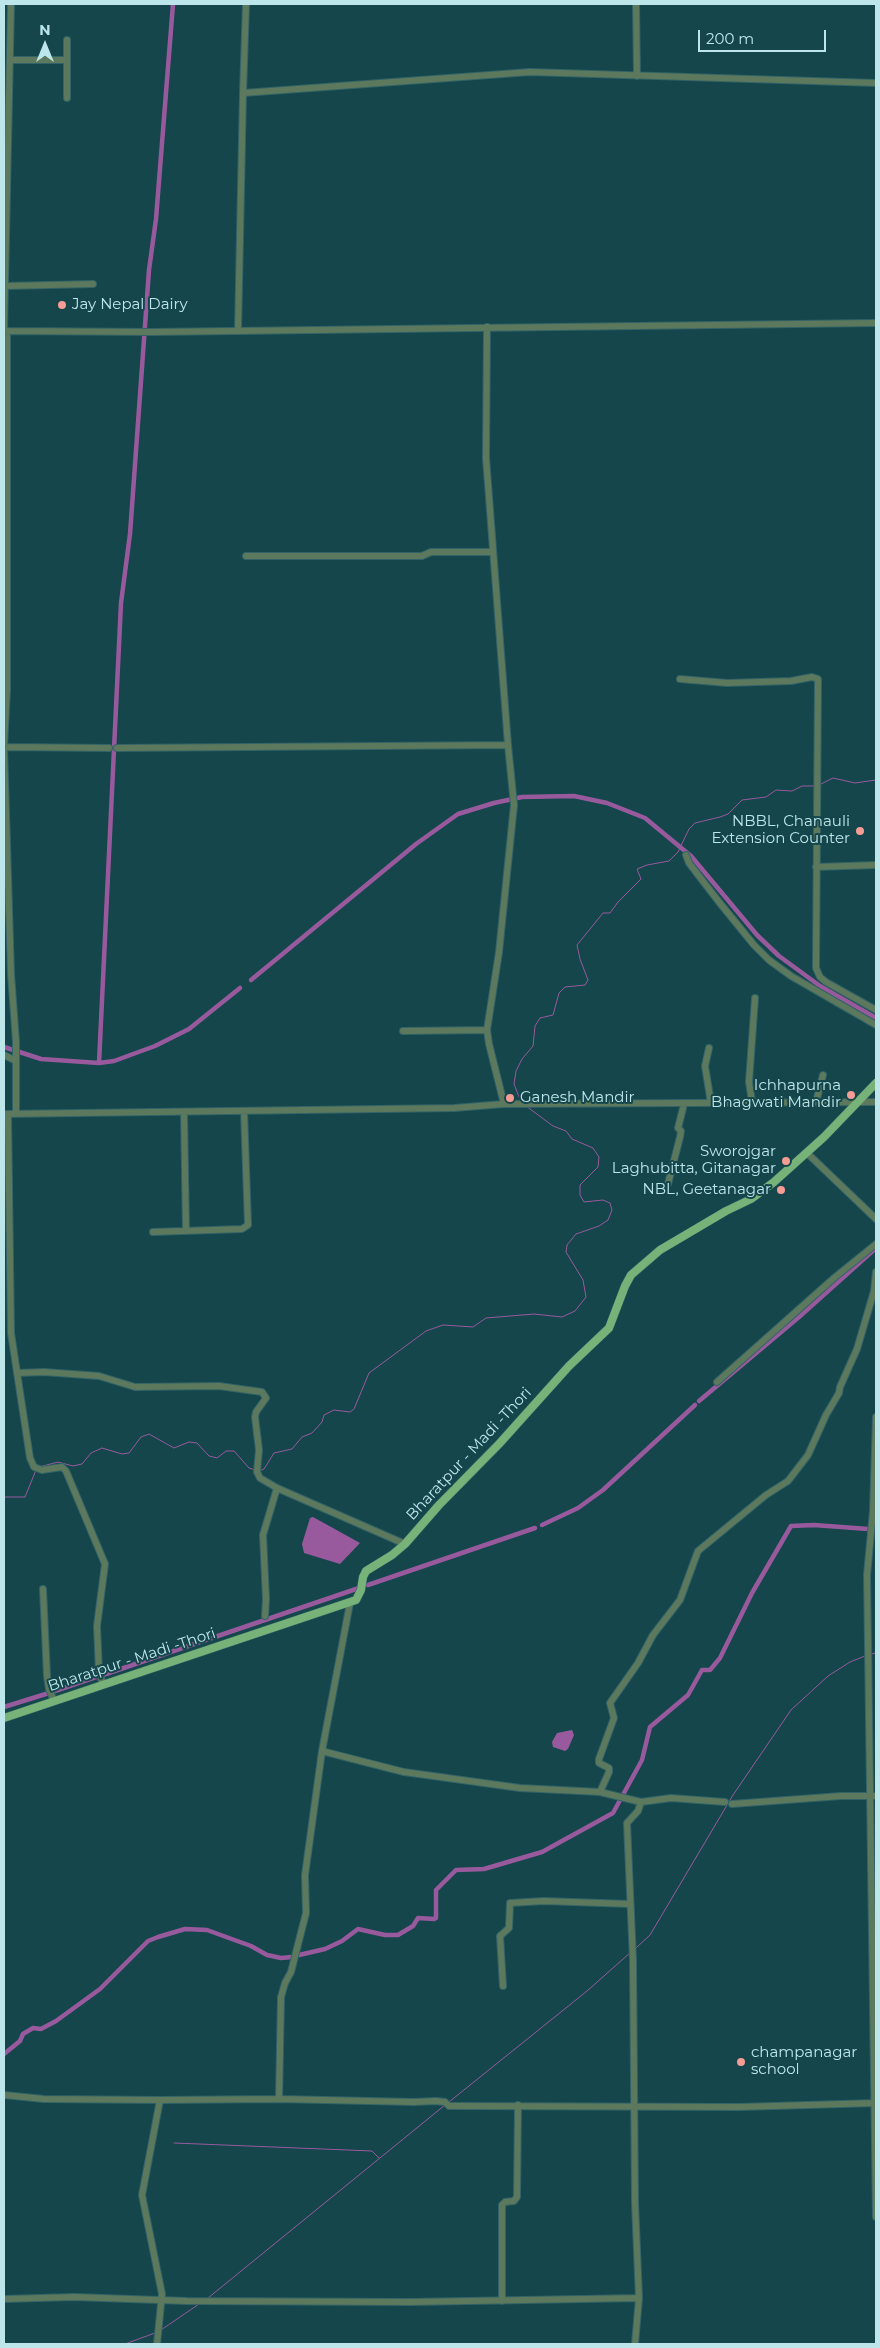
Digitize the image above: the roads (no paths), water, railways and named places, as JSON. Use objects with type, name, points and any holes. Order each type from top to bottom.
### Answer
[{"type":"main road","name":"Bharatpur - Madi -Thori","points":[[4,1718],[264,1630],[350,1603],[359,1596],[366,1571],[392,1556],[405,1544],[569,1366],[609,1328],[631,1275],[660,1250],[761,1193],[807,1153],[876,1082]]},
{"type":"street","points":[[11,4],[4,329],[6,331],[4,747],[11,974],[16,1049],[16,1114]]},
{"type":"street","points":[[238,330],[246,4]]},
{"type":"street","points":[[636,4],[637,76]]},
{"type":"street","points":[[67,40],[67,98]]},
{"type":"street","points":[[10,60],[67,60]]},
{"type":"street","points":[[244,93],[530,72],[876,84]]},
{"type":"street","points":[[5,286],[93,284]]},
{"type":"street","points":[[6,331],[153,332],[876,323]]},
{"type":"street","points":[[487,327],[486,458],[492,552],[514,798],[499,952],[487,1030],[488,1044],[504,1104]]},
{"type":"street","points":[[246,556],[422,556],[431,552],[492,552]]},
{"type":"street","points":[[680,680],[727,683],[818,679],[816,781],[818,789],[816,867],[817,973],[826,982],[876,1010]]},
{"type":"street","points":[[117,748],[508,745]]},
{"type":"street","points":[[4,747],[109,748]]},
{"type":"street","points":[[686,855],[689,863],[718,902],[754,946],[769,960],[791,976],[876,1025]]},
{"type":"street","points":[[816,867],[876,865]]},
{"type":"street","points":[[752,1102],[749,1082],[755,998]]},
{"type":"street","points":[[403,1031],[487,1030]]},
{"type":"street","points":[[709,1048],[705,1066],[711,1103]]},
{"type":"street","points":[[4,1054],[16,1059]]},
{"type":"street","points":[[816,1102],[823,1075]]},
{"type":"street","points":[[103,1684],[99,1672],[97,1626],[105,1564],[66,1471],[62,1467],[42,1470],[34,1466],[30,1458],[11,1333],[6,1114],[454,1108],[504,1104],[876,1102]]},
{"type":"street","points":[[668,1184],[680,1137],[681,1131],[678,1128],[684,1104]]},
{"type":"street","points":[[153,1232],[242,1229],[248,1225],[244,1111]]},
{"type":"street","points":[[184,1112],[186,1231]]},
{"type":"street","points":[[807,1153],[876,1219]]},
{"type":"street","points":[[717,1382],[834,1278],[876,1244]]},
{"type":"street","points":[[600,1792],[609,1772],[609,1768],[599,1763],[599,1760],[614,1718],[610,1703],[638,1663],[653,1635],[680,1600],[698,1551],[766,1496],[788,1481],[808,1455],[826,1415],[839,1393],[857,1349],[874,1292],[876,1272]]},
{"type":"street","points":[[17,1373],[44,1372],[98,1376],[135,1387],[219,1386],[262,1392],[266,1398],[256,1412],[255,1417],[260,1450],[257,1468],[260,1478],[277,1488],[405,1544]]},
{"type":"street","points":[[876,1417],[873,1511],[867,1575],[873,1796],[876,2217]]},
{"type":"street","points":[[265,1616],[264,1535],[277,1488]]},
{"type":"street","points":[[43,1589],[48,1689],[54,1701]]},
{"type":"street","points":[[279,2099],[281,1997],[291,1972],[306,1913],[306,1875],[322,1750],[350,1603]]},
{"type":"street","points":[[322,1750],[404,1772],[520,1788],[600,1792],[641,1802],[671,1798],[729,1803],[841,1796],[873,1796]]},
{"type":"street","points":[[635,2344],[639,2298],[635,2203],[633,1960],[629,1904],[627,1823],[638,1811],[641,1802]]},
{"type":"street","points":[[503,1986],[500,1936],[509,1928],[510,1903],[544,1901],[629,1904]]},
{"type":"street","points":[[4,2096],[44,2099],[279,2099],[634,2107],[876,2103]]},
{"type":"street","points":[[157,2344],[162,2299],[142,2195],[160,2100]]},
{"type":"street","points":[[502,2301],[502,2210],[504,2202],[514,2201],[517,2197],[518,2105]]},
{"type":"street","points":[[4,2299],[74,2297],[361,2302],[639,2298]]},
{"type":"waterway","points":[[99,1063],[121,603],[130,534],[149,270],[156,219],[173,4]]},
{"type":"waterway","points":[[819,785],[833,778],[855,783],[876,780]]},
{"type":"waterway","points":[[521,1102],[514,1084],[516,1071],[522,1059],[533,1046],[535,1026],[540,1018],[553,1015],[559,993],[565,987],[585,985],[588,980],[577,945],[603,913],[610,913],[641,879],[637,869],[669,861],[678,852],[689,829],[695,823],[728,814],[742,800],[766,797],[776,790],[792,791],[802,786],[815,786]]},
{"type":"waterway","points":[[251,980],[416,844],[458,814],[522,797],[574,796],[607,803],[645,818],[691,856],[757,935],[779,956],[820,986],[876,1018]]},
{"type":"waterway","points":[[4,1047],[41,1059],[99,1063],[114,1061],[155,1046],[189,1029],[240,988]]},
{"type":"waterway","points":[[259,1471],[264,1469],[274,1453],[292,1449],[302,1437],[312,1433],[322,1422],[324,1415],[334,1410],[350,1412],[354,1409],[369,1373],[426,1331],[443,1325],[473,1327],[486,1318],[534,1314],[562,1317],[575,1311],[586,1297],[583,1280],[566,1252],[567,1245],[576,1234],[599,1226],[608,1220],[612,1210],[610,1203],[603,1200],[584,1202],[580,1195],[580,1185],[598,1167],[599,1157],[593,1148],[572,1139],[566,1131],[553,1126],[526,1106]]},
{"type":"waterway","points":[[699,1401],[799,1317],[876,1248]]},
{"type":"waterway","points":[[542,1525],[578,1508],[603,1490],[695,1405]]},
{"type":"waterway","points":[[39,1467],[58,1462],[73,1466],[82,1464],[91,1453],[102,1448],[122,1454],[129,1453],[141,1437],[149,1434],[174,1448],[189,1442],[197,1443],[209,1456],[217,1458],[226,1451],[234,1451],[249,1468],[255,1470]]},
{"type":"waterway","points":[[4,1497],[25,1497],[36,1470]]},
{"type":"waterway","points":[[299,1955],[325,1949],[342,1941],[358,1929],[385,1935],[398,1935],[413,1926],[418,1918],[434,1919],[436,1918],[436,1890],[456,1870],[484,1869],[542,1852],[613,1813],[642,1760],[650,1727],[688,1695],[702,1670],[710,1670],[720,1658],[752,1593],[791,1526],[814,1525],[868,1529]]},
{"type":"waterway","points":[[368,1585],[535,1528]]},
{"type":"waterway","points":[[103,1675],[359,1588]]},
{"type":"waterway","points":[[871,1654],[876,1653]]},
{"type":"waterway","points":[[636,1948],[650,1935],[733,1795],[791,1710],[828,1676],[850,1662],[865,1656]]},
{"type":"waterway","points":[[52,1692],[99,1676]]},
{"type":"waterway","points":[[4,1707],[49,1693]]},
{"type":"waterway","points":[[4,2054],[20,2041],[23,2034],[33,2028],[41,2029],[56,2021],[100,1989],[148,1941],[158,1937],[185,1929],[207,1930],[251,1946],[267,1955],[281,1958],[292,1957]]},
{"type":"waterway","points":[[449,2102],[587,1991],[631,1952]]},
{"type":"waterway","points":[[208,2298],[445,2105]]},
{"type":"waterway","points":[[174,2143],[372,2151],[379,2158]]},
{"type":"waterway","points":[[161,2330],[199,2304]]},
{"type":"waterway","points":[[125,2344],[155,2333]]},
{"type":"place","name":"Jay Nepal Dairy","points":[[62,305]]},
{"type":"place","name":"NBBL, Chanauli Extension Counter","points":[[860,831]]},
{"type":"place","name":"Ichhapurna Bhagwati Mandir","points":[[851,1095]]},
{"type":"place","name":"Ganesh Mandir","points":[[510,1098]]},
{"type":"place","name":"Sworojgar Laghubitta, Gitanagar","points":[[786,1161]]},
{"type":"place","name":"NBL, Geetanagar","points":[[781,1190]]},
{"type":"place","name":"champanagar school","points":[[741,2062]]}]
